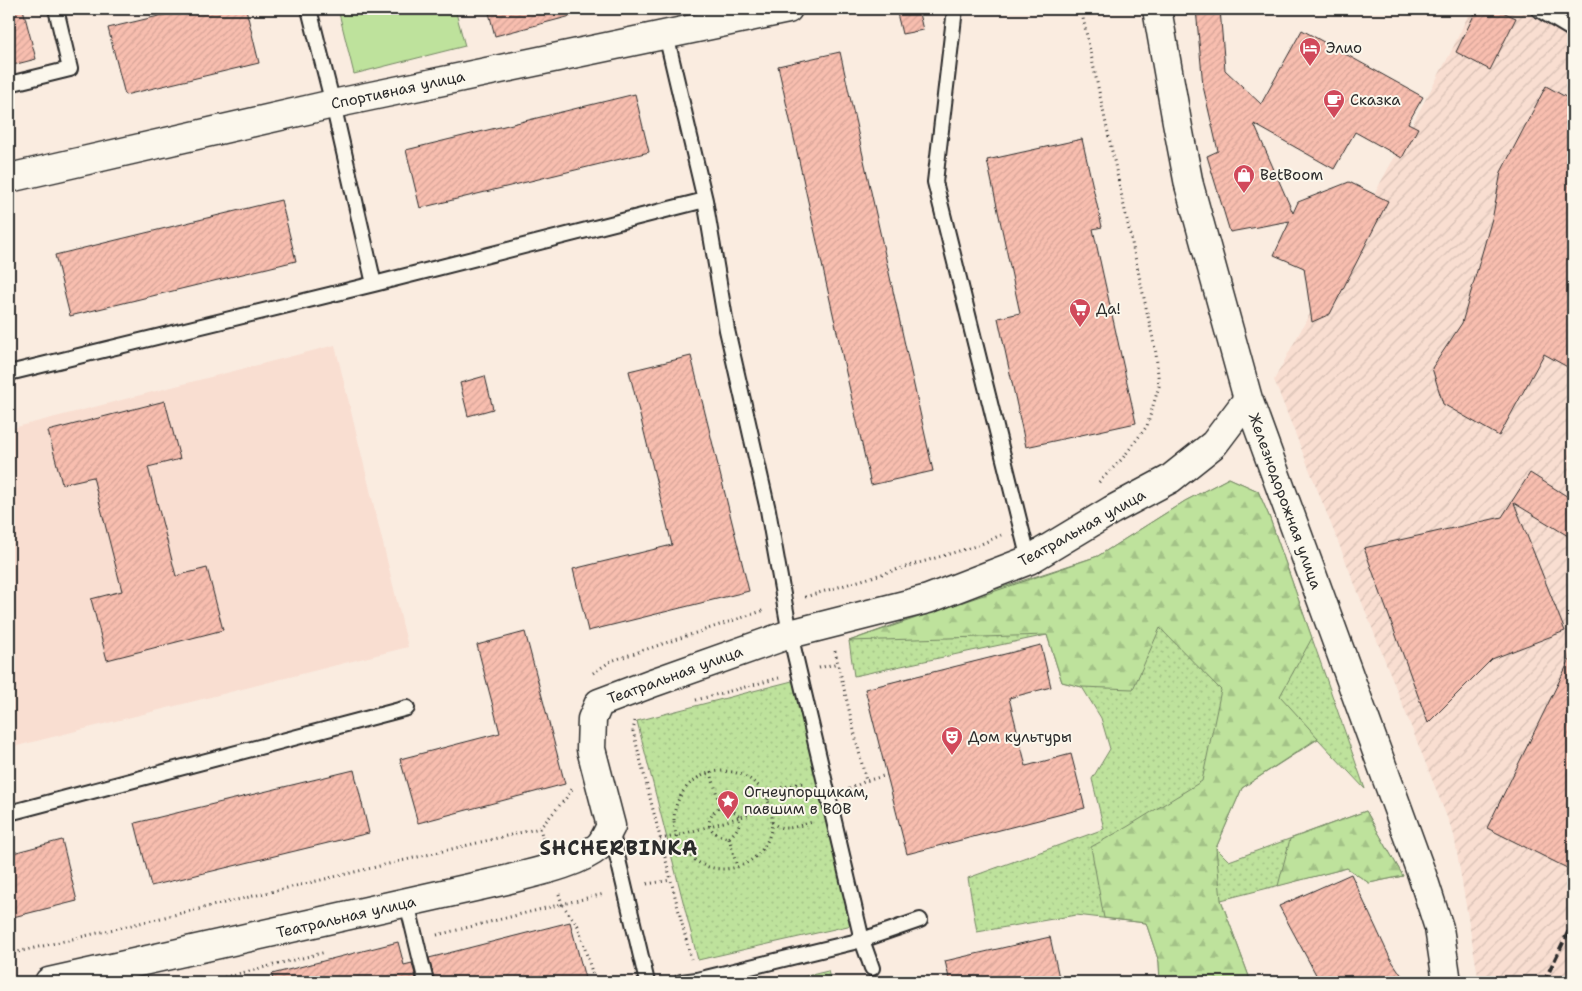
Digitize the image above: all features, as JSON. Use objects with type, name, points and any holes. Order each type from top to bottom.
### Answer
[{"type":"street","name":"Спортивная улица","points":[[9,178],[333,104],[782,9]]},
{"type":"street","name":"Железнодорожная улица","points":[[1157,9],[1189,185],[1248,399],[1422,875],[1439,928],[1447,982]]},
{"type":"street","name":"Театральная улица","points":[[49,982],[506,880],[552,868],[583,857],[600,846],[611,826],[591,748],[592,718],[599,703],[790,634],[928,599],[1029,560],[1112,510],[1170,479],[1214,444],[1248,399]]},
{"type":"lane","points":[[9,84],[70,69],[56,9]]},
{"type":"lane","points":[[309,9],[333,104],[374,284]]},
{"type":"lane","points":[[955,9],[935,182],[1029,560]]},
{"type":"lane","points":[[1538,9],[1573,30]]},
{"type":"lane","points":[[666,35],[705,200],[727,330],[768,510],[790,634],[862,940],[872,968]]},
{"type":"lane","points":[[9,373],[374,284],[705,200]]},
{"type":"lane","points":[[9,813],[407,708]]},
{"type":"lane","points":[[611,826],[648,982]]},
{"type":"lane","points":[[407,903],[426,982]]},
{"type":"lane","points":[[682,982],[862,940],[920,920]]},
{"type":"path","points":[[1080,9],[1156,353],[1159,386],[1147,426],[1122,459],[1094,488]]},
{"type":"path","points":[[587,676],[611,661],[784,604],[979,545],[1020,527]]},
{"type":"path","points":[[690,702],[838,663],[866,780],[887,775]]},
{"type":"path","points":[[638,715],[634,723],[633,732],[697,980]]},
{"type":"path","points":[[730,770],[746,776],[759,786],[768,800],[771,808],[772,832],[765,846],[755,858],[737,868],[725,870],[709,868],[694,861],[683,850],[676,836],[673,818],[676,802],[685,788],[698,777],[711,772],[730,770]]},
{"type":"path","points":[[711,772],[720,807]]},
{"type":"path","points":[[9,954],[540,828],[566,798],[573,788],[573,781]]},
{"type":"path","points":[[768,800],[771,792],[779,788]]},
{"type":"path","points":[[720,807],[730,808],[739,818],[740,825],[738,830],[729,838],[717,835],[710,826],[712,814],[720,807]]},
{"type":"path","points":[[660,839],[771,808]]},
{"type":"path","points":[[772,821],[782,829],[790,828]]},
{"type":"path","points":[[729,838],[737,868]]},
{"type":"path","points":[[416,940],[562,904],[578,926],[594,982]]},
{"type":"path","points":[[205,982],[327,952]]},
{"type":"shaded area","points":[[1471,9],[1573,9],[1573,982],[1479,982],[1454,835],[1274,380],[1450,54]]},
{"type":"shaded area","points":[[335,345],[408,647],[9,748],[9,429]]},
{"type":"green space","points":[[338,9],[455,9],[465,46],[354,74]]},
{"type":"green space","points":[[1229,478],[1258,491],[1269,516],[1365,789],[1318,739],[1242,788],[1216,848],[1229,861],[1366,811],[1403,876],[1369,883],[1347,868],[1221,900],[1251,982],[1160,982],[1159,962],[1146,923],[1076,915],[977,932],[968,878],[1104,829],[1092,779],[1110,749],[1101,718],[1082,687],[1062,682],[1047,635],[854,676],[849,641],[969,598],[1098,556],[1185,501]]},
{"type":"green space","points":[[1229,478],[1258,491],[1269,516],[1312,638],[1280,696],[1318,738],[1242,788],[1216,848],[1221,900],[1251,982],[1160,982],[1159,962],[1146,923],[1104,918],[1091,847],[1202,781],[1221,690],[1160,628],[1133,689],[1082,687],[1062,682],[1047,635],[849,641],[1098,556],[1185,501]]},
{"type":"green space","points":[[796,680],[852,925],[698,960],[637,721]]},
{"type":"green space","points":[[1366,811],[1403,876],[1369,883],[1347,868],[1278,886],[1290,839]]},
{"type":"green space","points":[[828,971],[831,982],[782,982]]},
{"type":"building","points":[[9,9],[23,9],[36,59],[9,66]]},
{"type":"building","points":[[188,9],[246,9],[259,63],[125,95],[108,28]]},
{"type":"building","points":[[488,9],[570,9],[571,16],[495,36]]},
{"type":"building","points":[[896,9],[918,9],[923,30],[902,34]]},
{"type":"building","points":[[1196,9],[1220,9],[1225,70],[1261,104],[1302,30],[1423,97],[1408,123],[1418,128],[1402,158],[1355,132],[1334,169],[1254,124],[1293,213],[1298,202],[1349,182],[1388,201],[1330,314],[1312,322],[1304,268],[1274,255],[1290,221],[1230,232],[1207,156],[1218,151],[1203,86]]},
{"type":"building","points":[[1477,9],[1496,9],[1516,18],[1490,70],[1456,52]]},
{"type":"building","points":[[840,52],[933,471],[871,485],[778,66]]},
{"type":"building","points":[[1546,86],[1573,101],[1573,370],[1544,354],[1499,436],[1443,404],[1432,368],[1462,323],[1493,215],[1501,172]]},
{"type":"building","points":[[635,94],[649,152],[420,208],[406,150]]},
{"type":"building","points":[[1082,139],[1102,227],[1093,229],[1136,423],[1026,447],[998,318],[1020,313],[987,160]]},
{"type":"building","points":[[281,200],[296,261],[70,316],[55,255]]},
{"type":"building","points":[[691,356],[749,591],[588,631],[573,569],[672,545],[629,371]]},
{"type":"building","points":[[485,376],[493,409],[468,416],[460,383]]},
{"type":"building","points":[[165,401],[180,459],[148,467],[176,576],[207,568],[223,630],[107,660],[91,599],[122,591],[93,477],[62,484],[48,431]]},
{"type":"building","points":[[1530,473],[1573,500],[1573,539],[1514,503],[1565,631],[1492,659],[1428,723],[1364,548],[1502,517]]},
{"type":"building","points":[[525,632],[565,784],[418,823],[400,759],[500,733],[477,645]]},
{"type":"building","points":[[1041,645],[1051,687],[1009,698],[1026,766],[1071,754],[1085,808],[907,854],[865,689]]},
{"type":"building","points":[[1573,653],[1573,871],[1487,828]]},
{"type":"building","points":[[354,770],[369,833],[151,886],[135,823]]},
{"type":"building","points":[[62,840],[77,901],[9,918],[9,854]]},
{"type":"building","points":[[1351,874],[1390,958],[1406,982],[1320,982],[1279,906]]},
{"type":"building","points":[[570,922],[586,982],[435,982],[429,958]]},
{"type":"building","points":[[1050,937],[1060,982],[950,982],[945,961]]},
{"type":"building","points":[[398,942],[404,965],[412,963],[417,982],[273,982],[272,974]]},
{"type":"railway","points":[[1544,982],[1573,922]]},
{"type":"place","name":"Элио","points":[[1310,67]]},
{"type":"place","name":"Сказка","points":[[1334,119]]},
{"type":"place","name":"BetBoom","points":[[1244,194]]},
{"type":"place","name":"Да!","points":[[1080,328]]},
{"type":"place","name":"Дом культуры","points":[[952,756]]},
{"type":"place","name":"Огнеупорщикам, павшим в ВОВ","points":[[728,820]]},
{"type":"district","name":"SHCHERBINKA","points":[[619,848]]}]
